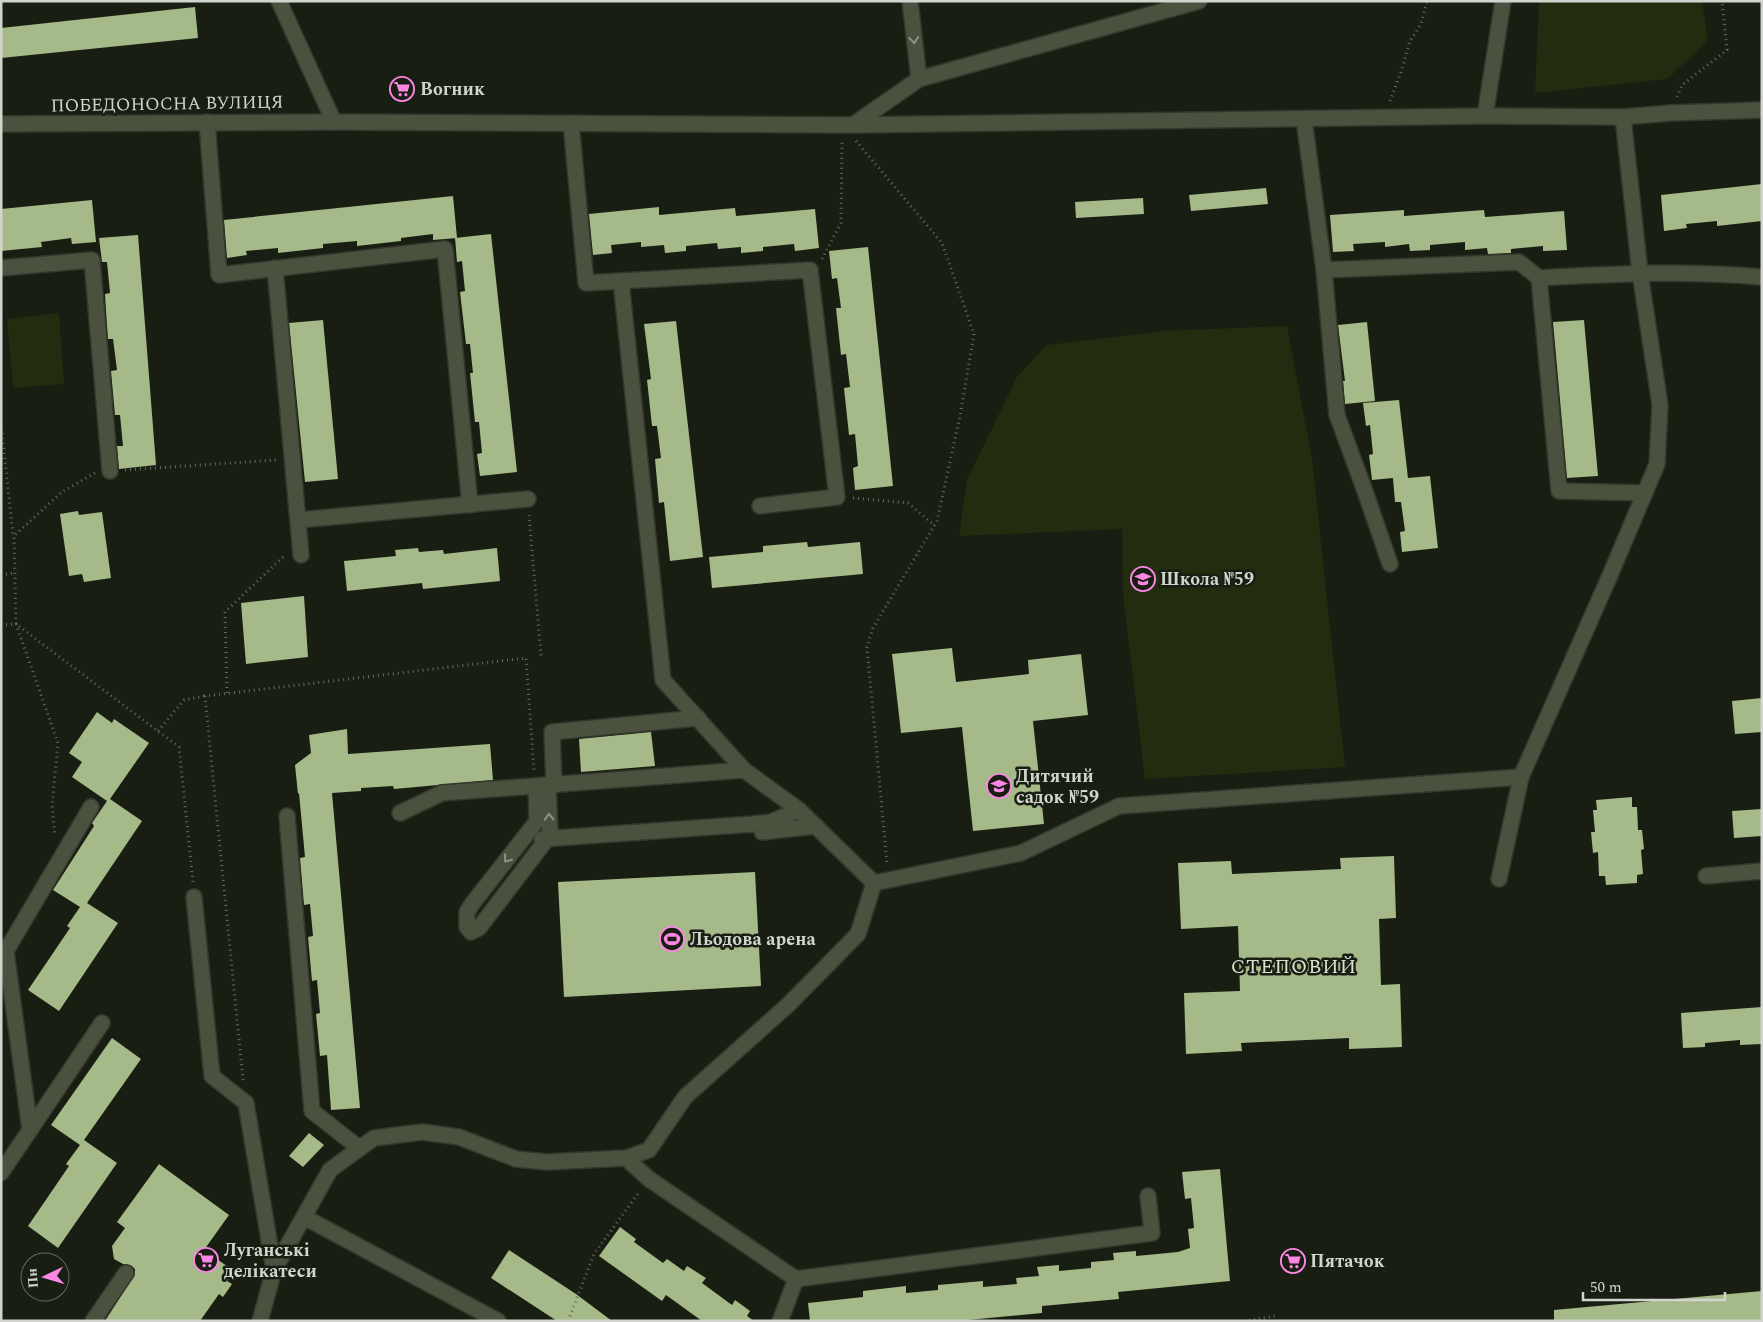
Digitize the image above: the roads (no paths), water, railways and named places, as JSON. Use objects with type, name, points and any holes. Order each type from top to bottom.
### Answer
[{"type":"street","points":[[279,1],[334,122]]},
{"type":"street","points":[[910,1],[918,79]]},
{"type":"street","points":[[848,125],[918,79],[1199,1]]},
{"type":"street","points":[[1485,116],[1503,1]]},
{"type":"street","name":"ПОБЕДОНОСНА ВУЛИЦЯ","points":[[1,124],[334,122],[848,125],[1485,116],[1623,117],[1670,113],[1762,110]]},
{"type":"street","points":[[1498,879],[1521,777],[1657,464],[1660,405],[1640,272],[1623,117]]},
{"type":"street","points":[[1304,119],[1324,270],[1337,415],[1390,564]]},
{"type":"street","points":[[207,122],[219,275],[445,249],[470,505]]},
{"type":"street","points":[[571,123],[586,284],[810,270],[837,497],[760,506]]},
{"type":"street","points":[[1,268],[92,260],[110,471]]},
{"type":"street","points":[[1324,270],[1520,262],[1539,278],[1640,272],[1762,277]]},
{"type":"street","points":[[275,268],[300,548]]},
{"type":"street","points":[[1539,278],[1559,492],[1645,493]]},
{"type":"street","points":[[621,281],[663,680],[744,770],[800,810],[874,883]]},
{"type":"street","points":[[298,520],[528,499]]},
{"type":"street","points":[[546,785],[550,835],[479,928],[471,932],[468,930],[467,912],[537,821],[546,785],[552,732],[698,718]]},
{"type":"street","points":[[400,813],[442,793],[744,770]]},
{"type":"street","points":[[874,883],[1021,853],[1119,806],[1521,777]]},
{"type":"street","points":[[30,1130],[6,951],[92,807]]},
{"type":"street","points":[[543,845],[770,822],[800,810]]},
{"type":"street","points":[[287,816],[312,1111],[359,1148]]},
{"type":"street","points":[[522,840],[543,845],[816,826]]},
{"type":"street","points":[[1706,876],[1762,871]]},
{"type":"street","points":[[260,1321],[274,1270],[330,1170],[374,1138],[422,1132],[459,1137],[516,1160],[547,1162],[626,1158],[649,1150],[685,1097],[788,1005],[858,934],[874,883]]},
{"type":"street","points":[[194,897],[212,1076],[246,1103],[274,1270]]},
{"type":"street","points":[[1,1173],[102,1023]]},
{"type":"street","points":[[626,1158],[649,1179],[796,1279],[1152,1233],[1148,1196]]},
{"type":"street","points":[[304,1217],[498,1321]]},
{"type":"street","points":[[93,1321],[126,1274]]},
{"type":"street","points":[[780,1321],[796,1279]]},
{"type":"place","name":"Вогник","points":[[402,89]]},
{"type":"place","name":"Школа №59","points":[[1143,579]]},
{"type":"place","name":"Дитячий садок №59","points":[[999,786]]},
{"type":"place","name":"Льодова арена","points":[[672,939]]},
{"type":"place","name":"Луганські делікатеси","points":[[206,1260]]},
{"type":"place","name":"Пятачок","points":[[1293,1261]]},
{"type":"district","name":"СТЕПОВИЙ","points":[[1294,967]]}]
